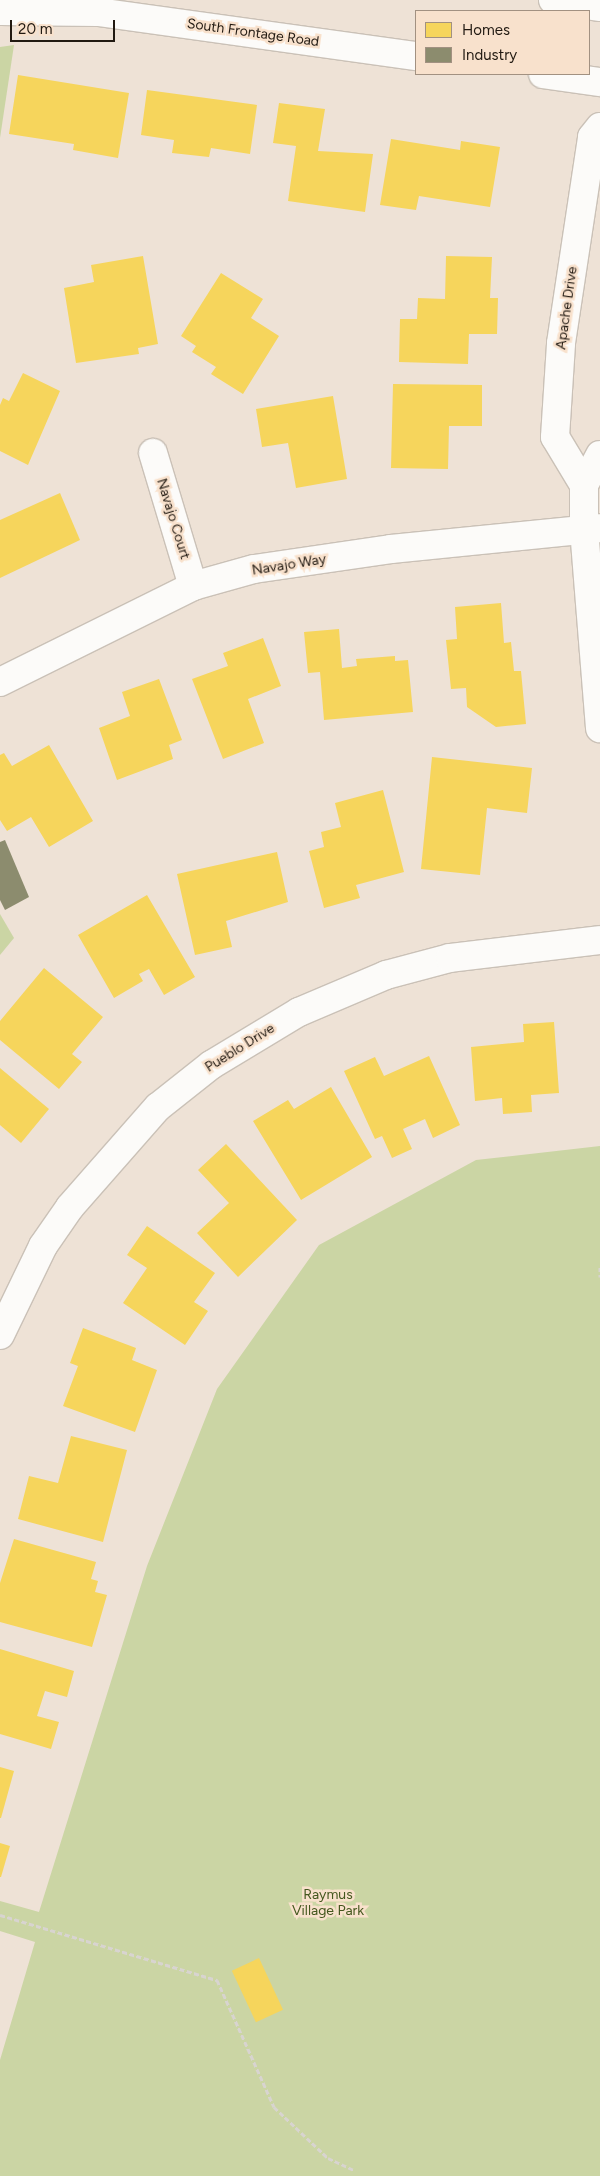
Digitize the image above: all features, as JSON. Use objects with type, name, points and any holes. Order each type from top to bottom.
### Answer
[{"type":"main road","points":[[553,0],[600,7]]},
{"type":"main road","name":"South Frontage Road","points":[[0,11],[98,12],[415,56]]},
{"type":"main road","points":[[550,75],[600,82]]},
{"type":"main road","name":"Apache Drive","points":[[584,485],[555,437],[562,333],[592,137],[600,127]]},
{"type":"main road","name":"Navajo Court","points":[[153,452],[194,586]]},
{"type":"main road","points":[[600,455],[584,485],[592,528],[600,728]]},
{"type":"main road","name":"Navajo Way","points":[[0,682],[194,586],[254,569],[361,553],[592,528]]},
{"type":"main road","name":"Pueblo Drive","points":[[0,1335],[43,1246],[70,1207],[158,1107],[211,1064],[299,1012],[386,975],[450,958],[600,940]]},
{"type":"path","points":[[600,1267],[600,1277]]},
{"type":"path","points":[[0,1915],[217,1980],[274,2107],[328,2158],[354,2170]]},
{"type":"green space","points":[[14,45],[0,138],[0,47]]},
{"type":"green space","points":[[0,914],[14,938],[0,955]]},
{"type":"green space","name":"Raymus Village Park","points":[[600,1146],[600,2176],[0,2176],[0,2060],[35,1942],[0,1931],[0,1901],[39,1912],[147,1566],[217,1389],[319,1245],[476,1160]]},
{"type":"building: Homes","points":[[18,75],[129,93],[118,158],[73,150],[74,144],[9,134]]},
{"type":"building: Homes","points":[[147,90],[257,105],[250,154],[211,148],[209,157],[172,153],[174,140],[141,135]]},
{"type":"building: Homes","points":[[279,103],[325,109],[318,151],[373,154],[365,212],[288,201],[296,146],[273,143]]},
{"type":"building: Homes","points":[[391,139],[460,150],[461,141],[500,147],[490,207],[419,196],[416,210],[380,205]]},
{"type":"building: Homes","points":[[143,256],[158,344],[138,348],[139,354],[76,363],[64,288],[94,282],[91,265]]},
{"type":"building: Homes","points":[[446,256],[492,257],[490,298],[498,298],[497,334],[469,334],[468,364],[399,362],[400,319],[417,319],[418,298],[445,299]]},
{"type":"building: Homes","points":[[221,273],[263,299],[251,318],[279,336],[243,394],[211,374],[216,367],[192,352],[196,346],[181,336]]},
{"type":"building: Homes","points":[[23,373],[60,391],[28,465],[0,451],[0,405],[3,398],[9,401]]},
{"type":"building: Homes","points":[[393,384],[482,385],[482,426],[449,426],[448,469],[391,468]]},
{"type":"building: Homes","points":[[333,396],[347,479],[296,488],[288,443],[262,447],[256,409]]},
{"type":"building: Homes","points":[[60,493],[80,540],[0,578],[0,520]]},
{"type":"building: Homes","points":[[501,603],[504,643],[511,642],[514,671],[521,671],[526,724],[496,727],[467,707],[466,688],[451,689],[446,640],[457,639],[455,607]]},
{"type":"building: Homes","points":[[339,629],[342,668],[357,666],[356,659],[395,656],[395,661],[408,660],[413,712],[324,720],[320,672],[308,673],[304,632]]},
{"type":"building: Homes","points":[[263,638],[281,686],[248,699],[264,743],[223,759],[192,679],[228,666],[223,653]]},
{"type":"building: Homes","points":[[159,679],[182,740],[169,745],[173,759],[117,780],[99,728],[130,716],[122,692]]},
{"type":"building: Homes","points":[[49,745],[93,821],[49,847],[31,817],[7,831],[0,820],[0,755],[4,753],[12,766]]},
{"type":"building: Homes","points":[[432,757],[532,768],[527,813],[487,808],[480,875],[421,869]]},
{"type":"building: Homes","points":[[383,790],[404,872],[356,885],[360,898],[324,908],[309,851],[324,847],[321,832],[341,827],[335,803]]},
{"type":"building: Homes","points":[[277,852],[288,902],[226,921],[232,947],[195,955],[177,874]]},
{"type":"building: Homes","points":[[147,895],[195,977],[164,995],[149,969],[139,974],[143,981],[114,998],[78,935]]},
{"type":"building: Homes","points":[[44,968],[103,1017],[72,1054],[82,1062],[59,1089],[0,1040],[0,1021]]},
{"type":"building: Homes","points":[[554,1022],[559,1093],[531,1095],[532,1112],[503,1114],[502,1098],[475,1101],[471,1047],[524,1042],[523,1024]]},
{"type":"building: Homes","points":[[429,1056],[460,1125],[433,1138],[425,1119],[403,1129],[412,1149],[392,1158],[382,1136],[375,1139],[344,1071],[375,1057],[384,1076]]},
{"type":"building: Homes","points":[[0,1068],[49,1109],[21,1143],[0,1125]]},
{"type":"building: Homes","points":[[331,1087],[372,1157],[301,1200],[253,1121],[288,1100],[294,1109]]},
{"type":"building: Homes","points":[[226,1144],[297,1220],[238,1277],[197,1233],[229,1203],[198,1170]]},
{"type":"building: Homes","points":[[147,1226],[215,1273],[194,1302],[208,1311],[185,1345],[123,1303],[147,1268],[127,1255]]},
{"type":"building: Homes","points":[[83,1328],[136,1348],[132,1360],[157,1370],[135,1432],[63,1406],[78,1366],[70,1363]]},
{"type":"building: Homes","points":[[71,1436],[127,1450],[103,1542],[18,1519],[29,1476],[58,1483]]},
{"type":"building: Homes","points":[[14,1539],[96,1562],[91,1579],[98,1581],[95,1592],[107,1595],[92,1647],[0,1622],[0,1583]]},
{"type":"building: Homes","points":[[0,1649],[74,1671],[67,1697],[45,1691],[37,1716],[59,1722],[51,1749],[0,1734]]},
{"type":"building: Homes","points":[[0,1767],[14,1771],[1,1818],[0,1818]]},
{"type":"building: Homes","points":[[0,1843],[10,1846],[1,1877],[0,1877]]},
{"type":"building: Homes","points":[[259,1958],[283,2010],[256,2022],[232,1971]]},
{"type":"building: Industry","points":[[5,840],[29,897],[5,910],[0,900],[0,842]]}]
